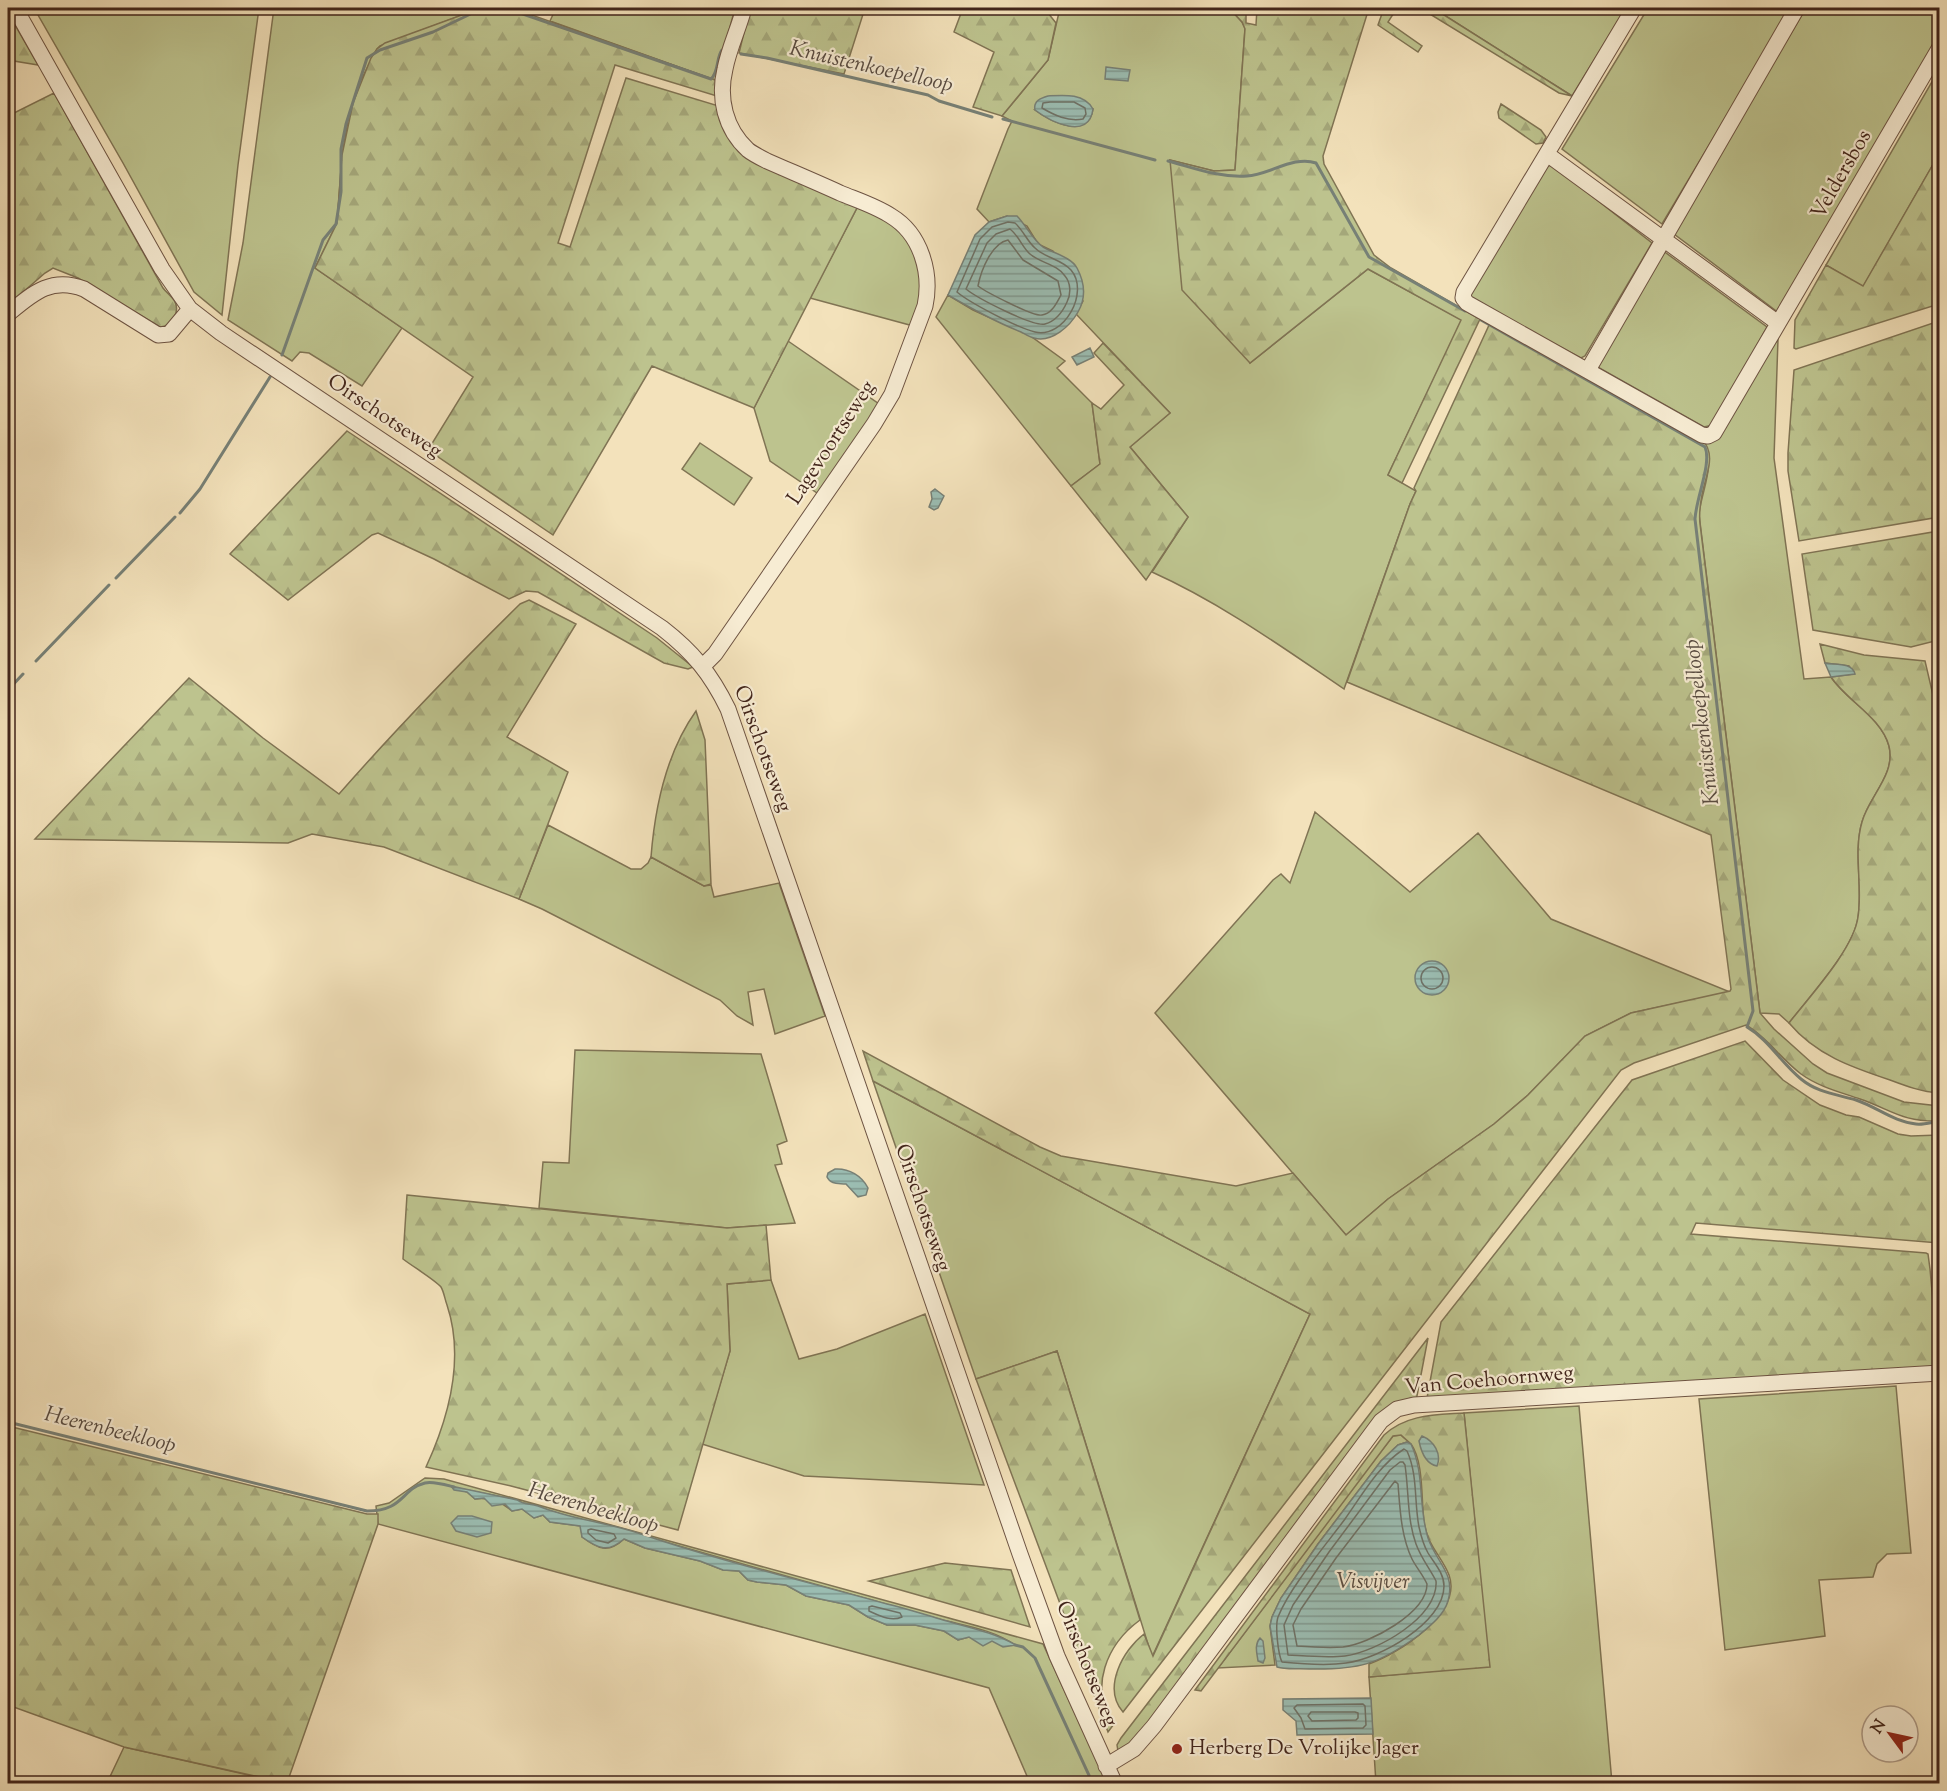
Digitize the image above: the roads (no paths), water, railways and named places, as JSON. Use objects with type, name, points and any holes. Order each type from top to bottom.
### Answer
[{"type":"street","name":"Oirschotseweg","points":[[15,8],[162,269],[190,309],[221,333],[662,628],[704,666],[728,709],[1057,1656],[1115,1784]]},
{"type":"street","name":"Lagevoortseweg","points":[[704,666],[715,654],[874,424],[892,394],[928,294],[928,278],[923,256],[910,232],[893,217],[768,161],[748,150],[734,134],[725,114],[722,92],[725,68],[744,8]]},
{"type":"street","name":"Veldersbos","points":[[1634,8],[1464,292],[1463,298],[1467,303],[1702,435],[1708,436],[1714,433],[1940,47]]},
{"type":"street","points":[[1588,370],[1797,8]]},
{"type":"street","points":[[1547,154],[1778,323]]},
{"type":"street","points":[[8,314],[37,291],[46,287],[68,284],[84,289],[158,335],[169,334],[190,309]]},
{"type":"street","name":"Van Coehoornweg","points":[[1106,1766],[1134,1749],[1154,1726],[1381,1421],[1397,1409],[1414,1405],[1940,1373]]},
{"type":"water","points":[[1106,67],[1130,70],[1128,81],[1105,79]]},
{"type":"water","points":[[1048,96],[1073,96],[1084,100],[1093,109],[1090,119],[1077,127],[1050,119],[1035,110],[1038,100]]},
{"type":"water","points":[[1007,216],[1017,216],[1043,247],[1071,261],[1082,279],[1084,290],[1081,307],[1070,323],[1054,336],[1041,339],[1031,337],[948,295],[975,235],[989,222]]},
{"type":"water","points":[[1090,348],[1094,357],[1077,365],[1072,357]]},
{"type":"water","points":[[935,489],[944,496],[938,508],[934,510],[929,507],[932,499],[931,492]]},
{"type":"water","points":[[1825,663],[1847,666],[1855,674],[1831,677]]},
{"type":"water","points":[[1432,961],[1444,966],[1449,978],[1444,990],[1432,995],[1420,990],[1415,978],[1420,966]]},
{"type":"water","points":[[835,1169],[850,1171],[859,1176],[868,1188],[866,1195],[858,1197],[846,1184],[831,1181],[827,1177],[828,1173]]},
{"type":"water","points":[[1422,1436],[1436,1448],[1437,1466],[1430,1463],[1423,1453],[1419,1441]]},
{"type":"water","name":"Visvijver","points":[[1407,1442],[1411,1444],[1418,1467],[1428,1538],[1444,1568],[1449,1583],[1448,1601],[1443,1611],[1428,1628],[1405,1645],[1367,1664],[1326,1669],[1277,1667],[1270,1626],[1281,1598],[1318,1544],[1381,1461],[1398,1445]]},
{"type":"water","points":[[451,1486],[517,1500],[562,1514],[626,1529],[731,1562],[978,1630],[1016,1645],[1003,1647],[992,1641],[983,1646],[969,1637],[958,1640],[944,1631],[915,1625],[887,1625],[849,1605],[806,1596],[786,1585],[748,1580],[739,1571],[723,1570],[700,1561],[645,1548],[624,1539],[608,1548],[599,1547],[582,1537],[580,1526],[550,1522],[543,1515],[534,1518],[522,1509],[512,1511],[505,1504],[492,1506],[484,1498],[475,1499],[467,1492],[454,1490]]},
{"type":"water","points":[[458,1516],[472,1516],[492,1522],[491,1533],[477,1537],[456,1531],[451,1523]]},
{"type":"water","points":[[1260,1638],[1263,1641],[1265,1658],[1263,1663],[1258,1661],[1257,1643]]},
{"type":"water","points":[[1371,1698],[1373,1734],[1297,1735],[1296,1721],[1283,1710],[1283,1699]]},
{"type":"waterway","name":"Knuistenkoepelloop","points":[[505,8],[711,79],[722,50]]},
{"type":"waterway","name":"Knuistenkoepelloop","points":[[282,355],[323,240],[336,224],[341,192],[341,149],[346,124],[367,58],[380,50],[433,32],[481,9]]},
{"type":"waterway","name":"Knuistenkoepelloop","points":[[741,54],[928,95],[939,101],[992,117]]},
{"type":"waterway","name":"Knuistenkoepelloop","points":[[1003,119],[1155,160]]},
{"type":"waterway","name":"Knuistenkoepelloop","points":[[1168,161],[1207,172],[1237,176],[1255,175],[1290,163],[1308,161],[1316,163],[1369,257],[1465,311]]},
{"type":"waterway","name":"Knuistenkoepelloop","points":[[1481,320],[1705,447],[1707,462],[1695,519],[1753,1011],[1747,1027],[1762,1038],[1807,1084],[1856,1100],[1908,1123],[1922,1124],[1940,1121]]},
{"type":"waterway","name":"Knuistenkoepelloop","points":[[180,513],[200,489],[270,377]]},
{"type":"waterway","name":"Knuistenkoepelloop","points":[[116,578],[175,517]]},
{"type":"waterway","name":"Knuistenkoepelloop","points":[[36,661],[109,585]]},
{"type":"waterway","name":"Knuistenkoepelloop","points":[[8,690],[23,674]]},
{"type":"waterway","name":"Heerenbeekloop","points":[[8,1422],[367,1511],[379,1510],[395,1504],[411,1490],[425,1483],[454,1487]]},
{"type":"waterway","name":"Heerenbeekloop","points":[[1015,1645],[1023,1647],[1035,1658],[1093,1784]]},
{"type":"place","name":"Herberg De Vrolijke Jager","points":[[1177,1749]]}]
